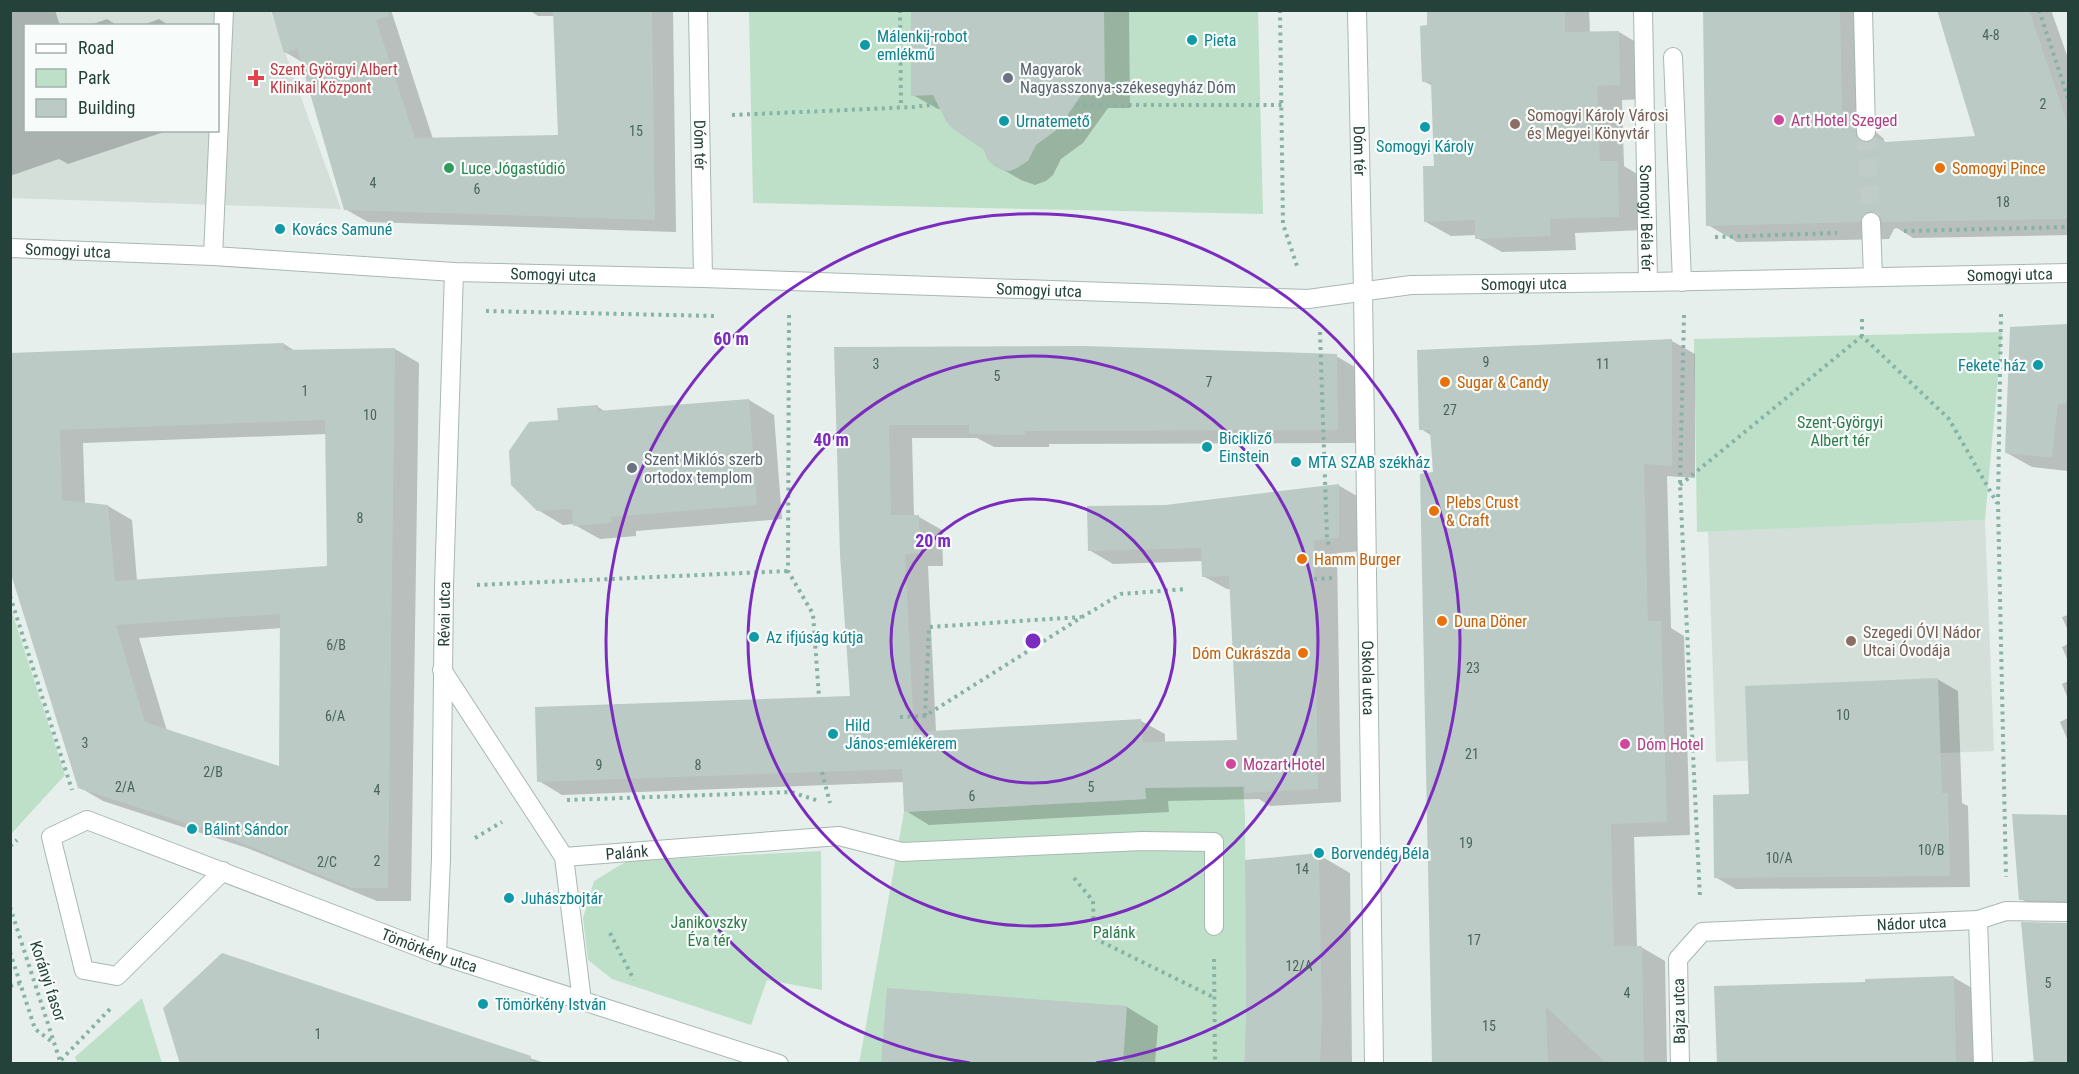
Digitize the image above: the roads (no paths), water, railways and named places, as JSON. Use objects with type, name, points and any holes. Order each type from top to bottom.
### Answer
[{"type":"street","points":[[219,122],[224,10]]},
{"type":"street","name":"Dóm tér","points":[[698,10],[703,278]]},
{"type":"street","name":"Dóm tér","points":[[1357,10],[1363,292]]},
{"type":"street","name":"Somogyi Béla tér","points":[[1643,10],[1648,282]]},
{"type":"street","points":[[1863,10],[1866,132]]},
{"type":"street","points":[[1673,57],[1682,282]]},
{"type":"street","points":[[213,256],[219,132]]},
{"type":"street","points":[[1871,222],[1873,277]]},
{"type":"street","name":"Somogyi utca","points":[[10,248],[213,256],[454,272],[703,278],[1308,299],[1412,285],[1682,282],[2068,273]]},
{"type":"street","name":"Révai utca","points":[[437,954],[441,858],[444,586],[454,272]]},
{"type":"street","name":"Oskola utca","points":[[1363,292],[1374,1064]]},
{"type":"street","points":[[442,670],[564,857],[582,1001]]},
{"type":"street","name":"Tömörkény utca","points":[[223,871],[117,976],[84,970],[51,837],[87,820],[223,871],[437,954],[779,1064]]},
{"type":"street","name":"Palánk","points":[[564,857],[839,836],[902,852],[1142,841],[1214,842],[1214,926]]},
{"type":"street","name":"Nádor utca","points":[[1702,932],[1978,920],[2006,910],[2068,912]]},
{"type":"street","points":[[1978,920],[1983,1064]]},
{"type":"street","name":"Bajza utca","points":[[1680,1064],[1678,958],[1702,932]]},
{"type":"tunnel","points":[[1866,132],[1871,222]]},
{"type":"place","name":"Pieta","points":[[1192,40]]},
{"type":"place","name":"Málenkij-robot emlékmű","points":[[865,45]]},
{"type":"place","name":"Szent Györgyi Albert Klinikai Központ","points":[[256,78]]},
{"type":"place","name":"Magyarok Nagyasszonya-székesegyház Dóm","points":[[1008,78]]},
{"type":"place","name":"Art Hotel Szeged","points":[[1779,120]]},
{"type":"place","name":"Urnatemető","points":[[1004,121]]},
{"type":"place","name":"Somogyi Károly Városi és Megyei Könyvtár","points":[[1515,124]]},
{"type":"place","name":"Somogyi Károly","points":[[1425,127]]},
{"type":"place","name":"Luce Jógastúdió","points":[[449,168]]},
{"type":"place","name":"Somogyi Pince","points":[[1940,168]]},
{"type":"place","name":"Kovács Samuné","points":[[280,229]]},
{"type":"place","name":"Fekete ház","points":[[2038,365]]},
{"type":"place","name":"Sugar & Candy","points":[[1445,382]]},
{"type":"place","name":"Bicikliző Einstein","points":[[1207,447]]},
{"type":"place","name":"MTA SZAB székház","points":[[1296,462]]},
{"type":"place","name":"Szent Miklós szerb ortodox templom","points":[[632,468]]},
{"type":"place","name":"Plebs Crust & Craft","points":[[1434,511]]},
{"type":"place","name":"Hamm Burger","points":[[1302,559]]},
{"type":"place","name":"Duna Döner","points":[[1442,621]]},
{"type":"place","name":"Az ifjúság kútja","points":[[754,637]]},
{"type":"place","name":"Szegedi ÓVI Nádor Utcai Óvodája","points":[[1851,641]]},
{"type":"place","name":"Dóm Cukrászda","points":[[1303,653]]},
{"type":"place","name":"Hild János-emlékérem","points":[[833,734]]},
{"type":"place","name":"Dóm Hotel","points":[[1625,744]]},
{"type":"place","name":"Mozart Hotel","points":[[1231,764]]},
{"type":"place","name":"Bálint Sándor","points":[[192,829]]},
{"type":"place","name":"Borvendég Béla","points":[[1319,853]]},
{"type":"place","name":"Juhászbojtár","points":[[509,898]]},
{"type":"place","name":"Tömörkény István","points":[[483,1004]]},
{"type":"park label","name":"Szent-Györgyi Albert tér","points":[[1840,431]]},
{"type":"park label","name":"Janikovszky Éva tér","points":[[709,931]]}]
